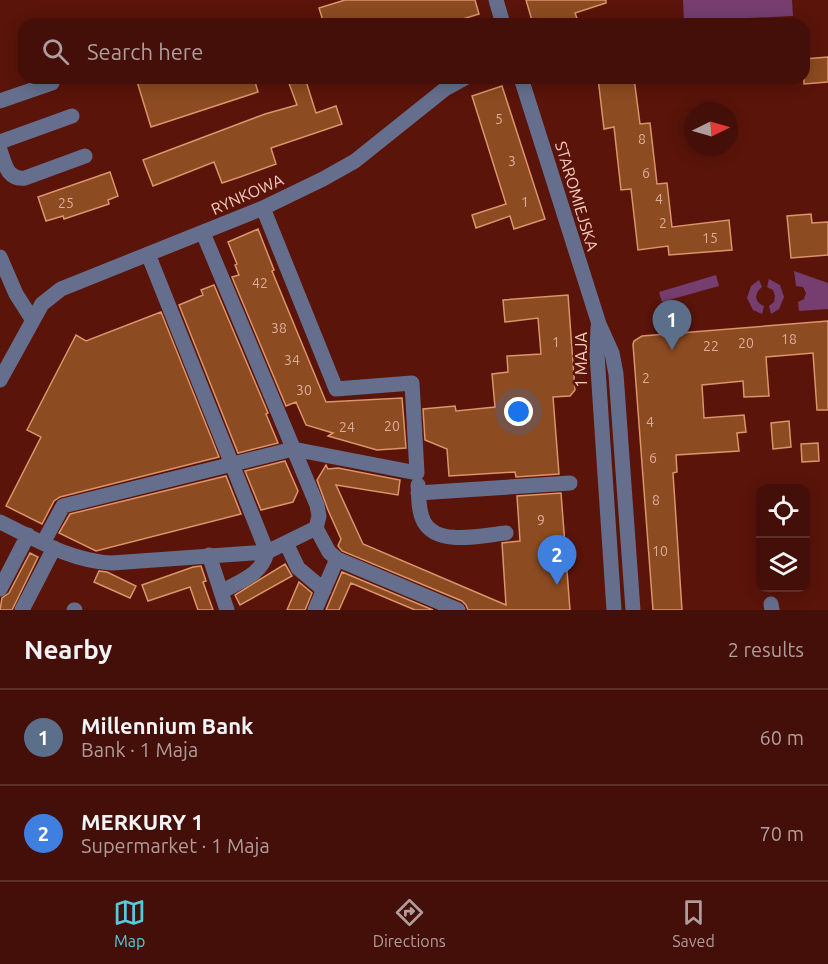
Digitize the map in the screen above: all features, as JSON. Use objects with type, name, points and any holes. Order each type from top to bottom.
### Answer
[{"type":"street","points":[[495,0],[501,18]]},
{"type":"street","points":[[0,101],[49,84]]},
{"type":"street","name":"RYNKOWA","points":[[0,380],[42,304],[61,289],[263,208],[355,161],[454,84]]},
{"type":"street","name":"STAROMIEJSKA","points":[[522,84],[599,324]]},
{"type":"street","points":[[0,142],[72,116]]},
{"type":"street","points":[[0,150],[8,172],[17,179],[86,156]]},
{"type":"street","points":[[263,208],[336,389],[412,383],[418,493],[420,512],[424,522],[436,534],[450,537],[506,533]]},
{"type":"street","points":[[202,233],[317,505],[319,516],[316,528],[329,552],[337,559],[458,610]]},
{"type":"street","points":[[148,254],[267,552],[265,562],[259,570],[221,592]]},
{"type":"street","points":[[0,256],[4,278],[32,319]]},
{"type":"street","name":"1 MAJA","points":[[599,324],[597,354],[615,610]]},
{"type":"street","name":"1 MAJA","points":[[599,324],[612,353],[616,374],[633,610]]},
{"type":"street","points":[[22,610],[63,506],[293,449],[417,473]]},
{"type":"street","points":[[418,493],[570,483]]},
{"type":"street","points":[[0,522],[48,546],[83,560],[105,563],[267,552],[316,528]]},
{"type":"street","points":[[0,590],[28,535]]},
{"type":"street","points":[[286,543],[298,568],[324,590]]},
{"type":"street","points":[[209,555],[227,610]]},
{"type":"street","points":[[315,610],[337,559]]},
{"type":"shaded area","points":[[683,0],[792,0],[793,16],[684,18]]},
{"type":"shaded area","points":[[794,271],[828,283],[828,309],[799,311],[798,302],[804,299],[806,293],[803,287],[796,286]]},
{"type":"shaded area","points":[[716,275],[719,286],[662,302],[659,292]]},
{"type":"shaded area","points":[[769,279],[780,285],[784,297],[779,309],[771,314],[769,306],[774,302],[775,296],[773,290],[767,287]]},
{"type":"shaded area","points":[[759,280],[762,287],[756,297],[758,302],[764,306],[762,314],[753,310],[747,298],[751,286]]},
{"type":"building","points":[[345,0],[475,0],[479,14],[466,18],[322,18],[319,8]]},
{"type":"building","points":[[526,0],[606,0],[606,3],[575,13],[577,18],[531,18]]},
{"type":"building","points":[[828,57],[828,82],[810,84],[810,58]]},
{"type":"building","points":[[138,84],[256,84],[258,92],[151,127]]},
{"type":"building","points":[[289,84],[307,84],[316,113],[336,106],[342,124],[271,148],[276,164],[222,183],[214,162],[153,186],[143,160],[265,114],[297,105]]},
{"type":"building","points":[[599,84],[635,84],[640,124],[650,123],[657,184],[667,183],[672,227],[729,220],[732,250],[669,255],[668,246],[638,250],[631,189],[621,190],[614,127],[604,129]]},
{"type":"building","points":[[502,86],[545,219],[514,229],[510,216],[476,228],[472,215],[506,204],[472,96]]},
{"type":"building","points":[[110,172],[118,196],[108,200],[109,204],[64,219],[63,216],[46,221],[38,197]]},
{"type":"building","points":[[811,214],[812,223],[828,222],[828,255],[791,258],[787,216]]},
{"type":"building","points":[[258,229],[274,270],[272,271],[326,402],[402,398],[406,448],[377,450],[328,436],[333,433],[306,425],[296,402],[286,406],[232,277],[239,275],[228,242]]},
{"type":"building","points":[[214,285],[268,413],[266,414],[278,443],[238,453],[179,305],[203,295],[201,290]]},
{"type":"building","points":[[568,295],[575,390],[570,396],[553,397],[559,474],[516,477],[515,472],[449,476],[447,449],[425,440],[423,409],[455,406],[456,411],[495,407],[492,374],[508,372],[507,356],[541,354],[538,318],[505,322],[503,300]]},
{"type":"building","points":[[161,312],[219,457],[60,497],[54,501],[42,524],[6,506],[41,437],[27,430],[76,335],[86,341]]},
{"type":"building","points":[[828,321],[828,410],[817,410],[813,353],[766,357],[769,396],[744,397],[743,381],[702,385],[704,418],[744,415],[746,432],[737,433],[739,451],[676,455],[677,472],[673,473],[682,610],[653,610],[634,341],[642,336]]},
{"type":"building","points":[[789,421],[791,447],[773,449],[771,423]]},
{"type":"building","points":[[818,443],[819,461],[802,462],[801,444]]},
{"type":"building","points":[[285,461],[298,491],[293,502],[261,510],[245,471]]},
{"type":"building","points":[[326,465],[328,469],[338,468],[400,480],[398,495],[336,485],[363,544],[506,605],[502,543],[520,541],[517,496],[561,493],[570,610],[468,610],[462,601],[342,551],[338,546],[341,539],[317,480]]},
{"type":"building","points":[[226,476],[241,514],[96,551],[59,533],[70,514]]},
{"type":"building","points":[[30,553],[38,557],[12,610],[0,610],[2,598],[9,593]]},
{"type":"building","points":[[285,564],[292,576],[240,605],[235,595]]},
{"type":"building","points":[[201,566],[206,581],[203,582],[213,610],[198,610],[190,587],[148,601],[142,585]]},
{"type":"building","points":[[99,571],[107,572],[136,586],[130,598],[94,582]]},
{"type":"building","points":[[342,572],[433,610],[415,610],[351,583],[339,610],[326,610]]},
{"type":"building","points":[[299,582],[312,593],[305,610],[287,610]]},
{"type":"place","name":"Millennium Bank","points":[[672,350]]},
{"type":"place","name":"MERKURY 1","points":[[557,585]]}]
